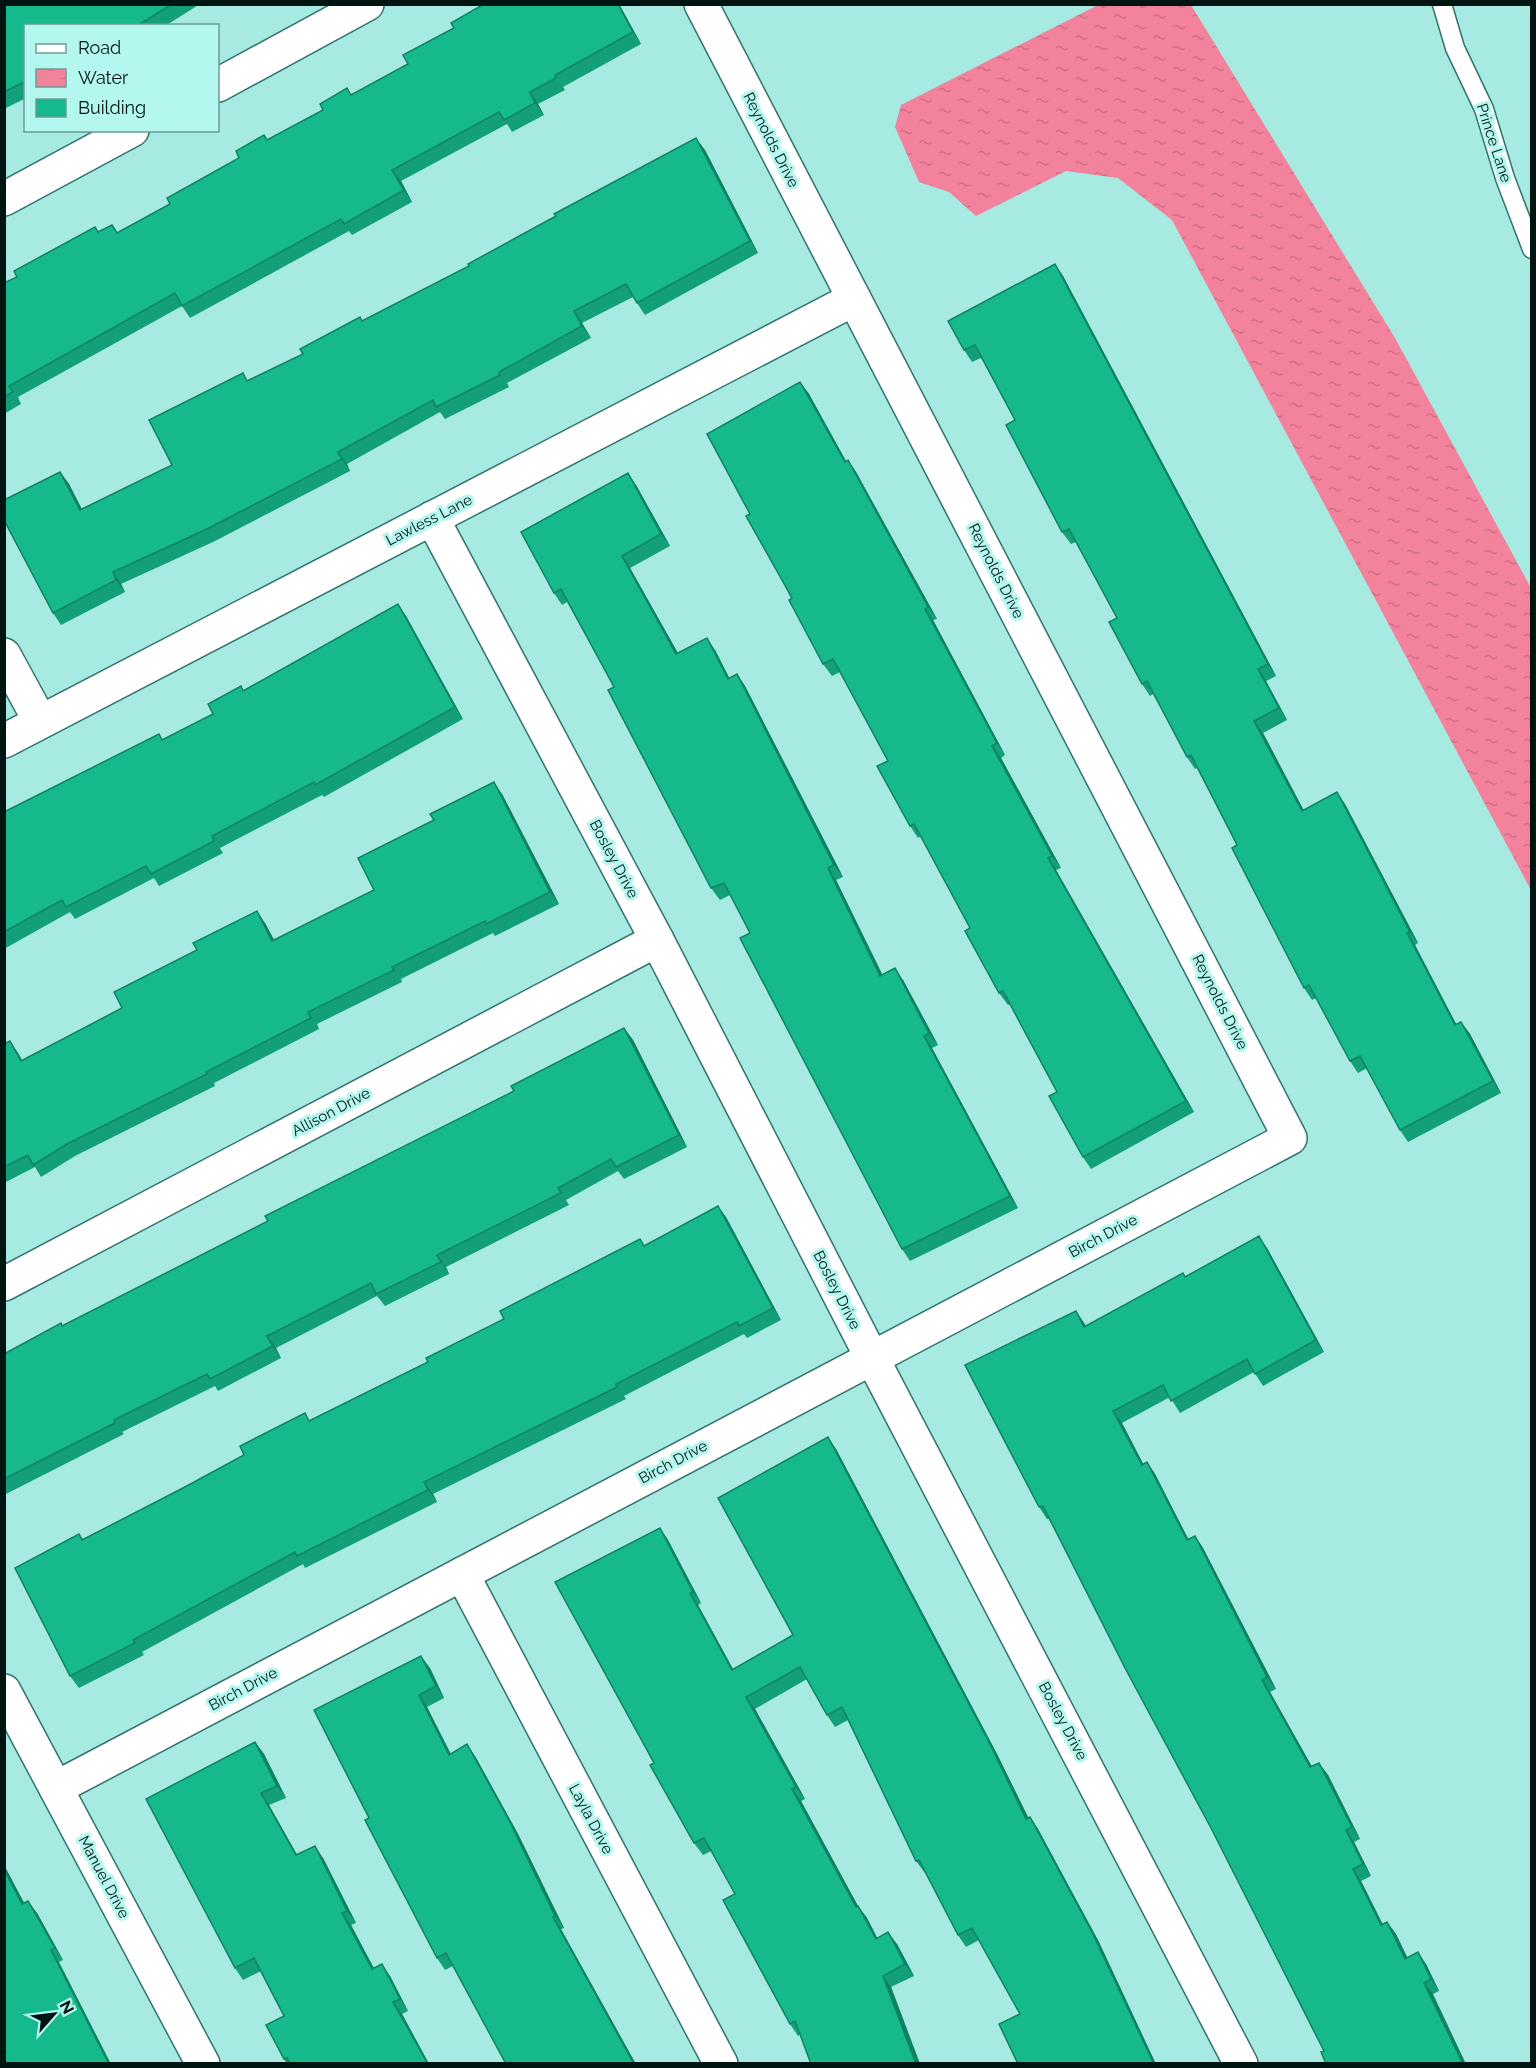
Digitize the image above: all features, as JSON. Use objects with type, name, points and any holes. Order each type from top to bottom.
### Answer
[{"type":"street","points":[[219,84],[367,4]]},
{"type":"street","name":"Reynolds Drive","points":[[701,4],[1290,1138]]},
{"type":"street","points":[[4,199],[128,132]]},
{"type":"street","name":"Lawless Lane","points":[[4,741],[854,299]]},
{"type":"street","name":"Bosley Drive","points":[[432,518],[657,940],[872,1358],[1241,2064]]},
{"type":"street","points":[[4,655],[40,721]]},
{"type":"street","name":"Allison Drive","points":[[4,1284],[657,940]]},
{"type":"street","name":"Birch Drive","points":[[56,1788],[1290,1138]]},
{"type":"street","name":"Layla Drive","points":[[462,1574],[721,2064]]},
{"type":"street","name":"Manuel Drive","points":[[4,1691],[203,2064]]},
{"type":"lane","name":"Prince Lane","points":[[1442,4],[1455,48],[1484,109],[1505,178],[1532,249]]},
{"type":"water","points":[[1100,4],[1191,5],[1395,338],[1531,588],[1531,890],[1172,220],[1118,178],[1066,171],[976,216],[949,192],[919,182],[895,127],[901,105]]},
{"type":"building","points":[[4,4],[172,4],[140,24],[24,24],[24,82],[4,92]]},
{"type":"building","points":[[484,4],[618,4],[633,32],[555,75],[556,78],[530,92],[535,103],[504,120],[499,112],[392,170],[404,190],[344,224],[341,219],[182,306],[175,293],[9,386],[13,392],[4,397],[4,283],[17,277],[14,271],[95,227],[98,232],[112,225],[117,233],[170,204],[167,198],[239,158],[236,151],[264,135],[267,140],[323,110],[320,104],[347,88],[351,95],[408,64],[403,55],[454,28],[451,23]]},
{"type":"building","points":[[696,138],[750,241],[637,303],[626,284],[574,311],[582,326],[499,372],[500,375],[436,407],[433,400],[338,452],[342,459],[205,530],[113,572],[116,580],[53,613],[4,520],[4,500],[60,472],[80,510],[172,465],[149,420],[243,373],[247,381],[303,354],[300,349],[360,317],[362,321],[469,266],[468,264],[556,216],[554,214]]},
{"type":"building","points":[[1055,264],[1268,664],[1258,669],[1279,708],[1254,721],[1302,811],[1337,792],[1410,932],[1407,933],[1455,1025],[1461,1022],[1493,1081],[1400,1130],[1360,1056],[1350,1061],[1309,985],[1304,988],[1232,848],[1237,845],[1191,755],[1187,757],[1147,681],[1142,684],[1109,622],[1117,618],[1069,529],[1062,532],[1006,425],[1015,420],[975,345],[964,350],[948,321]]},
{"type":"building","points":[[800,382],[845,462],[848,460],[928,607],[925,609],[997,743],[992,746],[1052,856],[1048,858],[1186,1101],[1083,1157],[1049,1096],[1057,1092],[1003,991],[999,993],[965,931],[970,928],[914,824],[910,826],[877,766],[888,761],[833,659],[823,664],[789,600],[792,598],[746,516],[750,514],[707,434]]},
{"type":"building","points":[[628,473],[661,534],[622,556],[676,654],[707,638],[728,679],[737,674],[834,865],[828,868],[880,976],[895,968],[929,1033],[924,1036],[1010,1196],[902,1249],[740,938],[750,933],[724,883],[711,888],[608,690],[614,687],[561,589],[554,593],[521,532]]},
{"type":"building","points":[[398,604],[455,707],[315,785],[314,782],[212,836],[214,841],[151,874],[146,866],[66,907],[62,900],[4,932],[4,812],[159,734],[162,740],[213,714],[208,704],[241,686],[243,691]]},
{"type":"building","points":[[494,782],[550,892],[392,967],[394,970],[308,1012],[311,1018],[206,1072],[207,1074],[67,1144],[33,1165],[28,1155],[4,1167],[4,1044],[10,1041],[21,1061],[122,1008],[114,992],[197,950],[193,943],[257,911],[272,941],[374,890],[358,858],[434,820],[430,814]]},
{"type":"building","points":[[624,1028],[679,1135],[616,1167],[611,1159],[558,1188],[561,1193],[437,1255],[441,1262],[376,1294],[371,1283],[267,1336],[273,1346],[210,1379],[207,1374],[114,1420],[115,1423],[4,1479],[4,1354],[61,1323],[62,1326],[268,1221],[265,1216],[514,1091],[511,1086]]},
{"type":"building","points":[[718,1206],[773,1308],[739,1326],[737,1322],[616,1384],[617,1387],[424,1482],[428,1490],[297,1556],[295,1552],[133,1640],[135,1643],[70,1676],[15,1568],[79,1534],[82,1540],[183,1488],[244,1455],[240,1446],[305,1413],[309,1421],[428,1362],[426,1358],[504,1319],[500,1311],[640,1239],[644,1246]]},
{"type":"building","points":[[1259,1236],[1316,1340],[1255,1374],[1247,1359],[1171,1401],[1163,1385],[1113,1411],[1142,1465],[1147,1462],[1187,1540],[1195,1536],[1267,1677],[1262,1680],[1310,1767],[1319,1763],[1352,1827],[1346,1830],[1363,1864],[1353,1869],[1381,1925],[1387,1922],[1405,1959],[1418,1952],[1431,1979],[1424,1983],[1463,2064],[1326,2064],[1321,2052],[1324,2051],[1211,1828],[1125,1668],[1043,1506],[1039,1507],[965,1365],[1076,1311],[1084,1327],[1183,1273],[1185,1277]]},
{"type":"building","points":[[828,1437],[989,1742],[1026,1819],[1030,1817],[1092,1932],[1154,2064],[1018,2064],[999,2024],[1020,2014],[972,1928],[958,1935],[919,1860],[916,1861],[842,1707],[827,1715],[800,1667],[746,1697],[796,1787],[792,1789],[856,1907],[858,1906],[876,1939],[888,1932],[905,1964],[883,1976],[916,2064],[811,2064],[795,2021],[790,2024],[723,1900],[735,1894],[704,1838],[694,1843],[650,1765],[654,1763],[555,1582],[660,1528],[693,1592],[690,1593],[732,1670],[793,1635],[718,1498]]},
{"type":"building","points":[[421,1656],[436,1686],[419,1695],[449,1755],[467,1744],[510,1822],[555,1916],[553,1917],[634,2064],[506,2064],[446,1953],[437,1958],[365,1820],[369,1818],[314,1710]]},
{"type":"building","points":[[255,1742],[277,1786],[261,1793],[296,1855],[315,1846],[347,1911],[342,1913],[372,1969],[382,1964],[400,1999],[393,2002],[428,2064],[290,2064],[287,2058],[284,2059],[266,2025],[284,2016],[254,1958],[235,1968],[146,1799]]},
{"type":"building","points":[[4,1869],[22,1904],[28,1901],[55,1948],[51,1950],[109,2064],[4,2064]]}]
